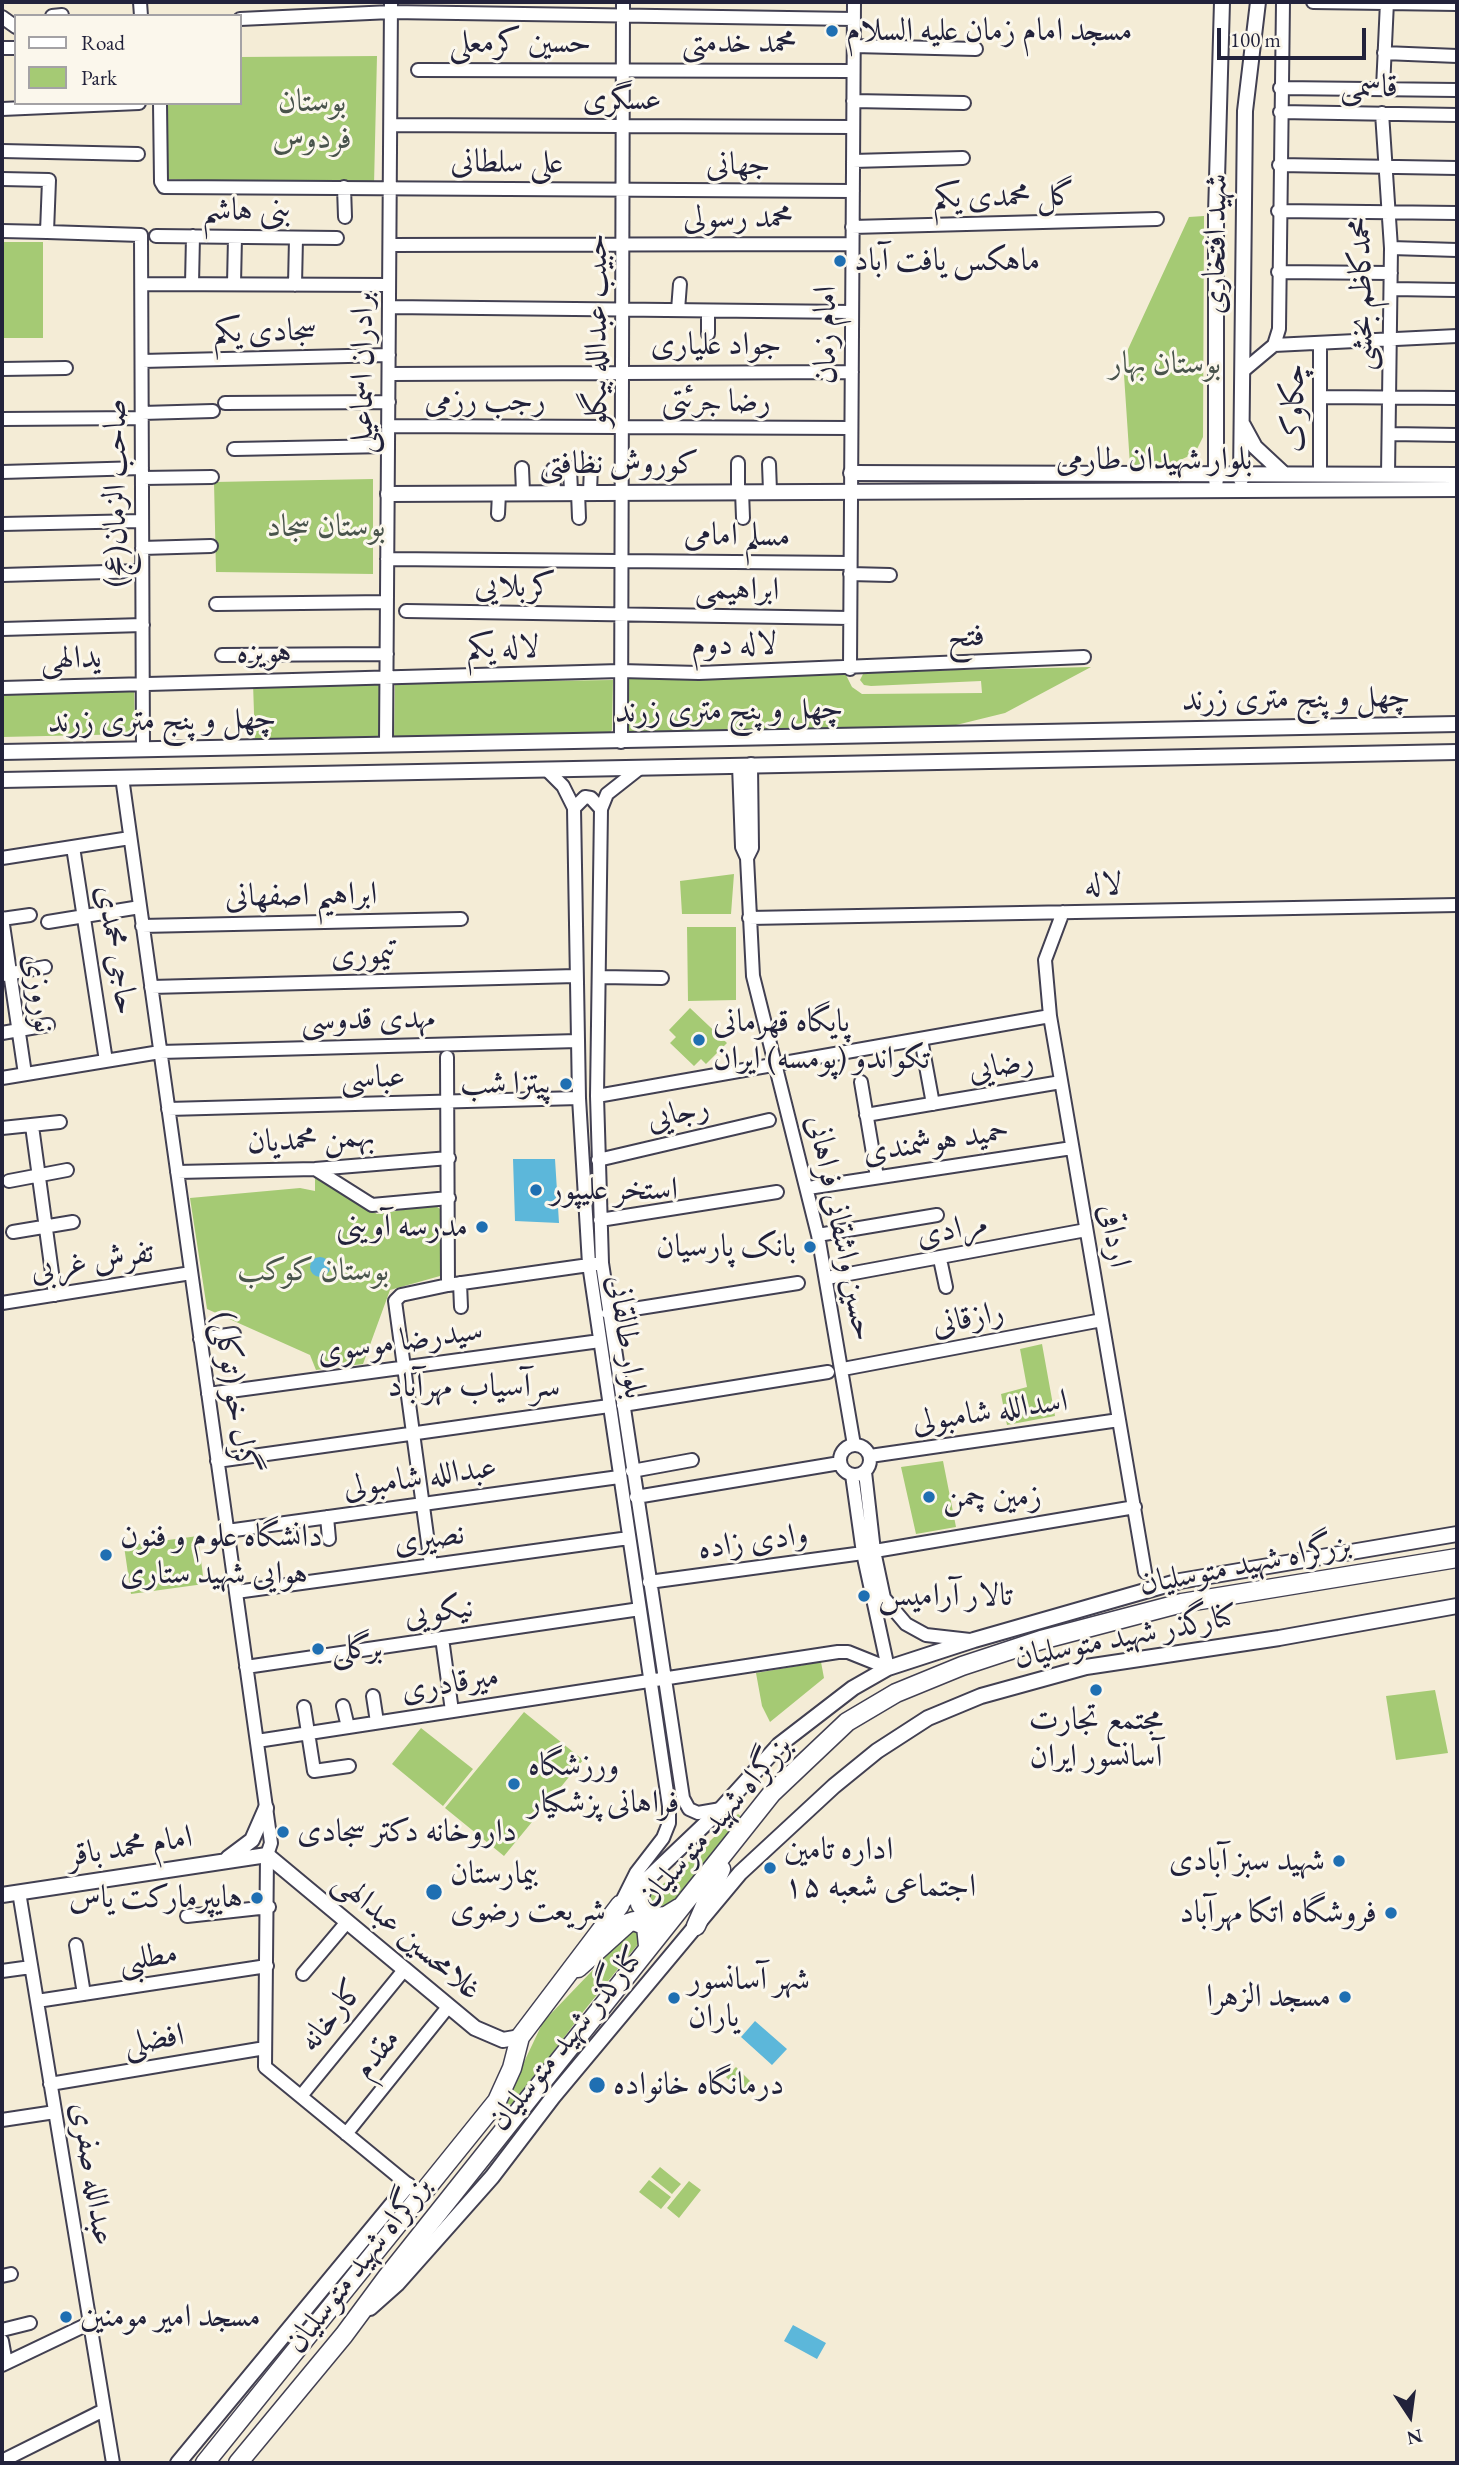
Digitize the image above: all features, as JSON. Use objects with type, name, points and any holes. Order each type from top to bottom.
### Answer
[{"type":"highway","name":"بزرگراه شهید متوسلیان","points":[[238,2463],[356,2320],[648,1946],[772,1793],[847,1722],[896,1693],[962,1666],[1041,1640],[1182,1603],[1457,1558]]},
{"type":"highway","points":[[696,1926],[735,1839]]},
{"type":"highway","points":[[646,1881],[640,1895],[640,1904],[646,1912],[655,1917],[666,1916],[681,1907]]},
{"type":"highway","name":"بزرگراه شهید متوسلیان","points":[[205,2463],[415,2191],[497,2101],[512,2067],[520,2037],[620,1905]]},
{"type":"highway","points":[[570,1973],[628,1923],[634,1921],[646,1926],[650,1938],[648,1946]]},
{"type":"main road","name":"شهید افتخاری","points":[[1216,488],[1216,214],[1222,2]]},
{"type":"main road","name":"شهید افتخاری","points":[[1241,488],[1245,111],[1258,2]]},
{"type":"main road","points":[[1242,421],[1255,447],[1284,474]]},
{"type":"main road","name":"بلوار شهیدان طارمی","points":[[851,474],[1240,472],[1457,475]]},
{"type":"main road","name":"بلوار شهیدان طارمی","points":[[851,490],[1457,489]]},
{"type":"main road","name":"کوروش نظافتی","points":[[388,495],[851,490]]},
{"type":"main road","name":"چهل و پنج متری زرند","points":[[2,752],[1457,724]]},
{"type":"main road","points":[[822,763],[806,759],[801,749],[808,742],[829,737]]},
{"type":"main road","points":[[744,739],[745,765]]},
{"type":"main road","name":"چهل و پنج متری زرند","points":[[2,780],[1457,752]]},
{"type":"main road","name":"کنارگذر شهید متوسلیان","points":[[620,1905],[721,1809],[779,1745],[853,1688],[888,1668],[974,1640],[1180,1581],[1457,1534]]},
{"type":"main road","name":"کنارگذر شهید متوسلیان","points":[[356,2320],[397,2284],[492,2177],[553,2097],[740,1873],[834,1786],[877,1751],[939,1713],[1027,1681],[1086,1667],[1279,1638],[1457,1606]]},
{"type":"main road","points":[[219,1863],[242,1851],[252,1840],[266,1808]]},
{"type":"main road","name":"امام محمد باقر","points":[[2,1895],[267,1855]]},
{"type":"main road","name":"غلامحسین عبدالهی","points":[[267,1855],[448,2007],[492,2037],[503,2040],[520,2037]]},
{"type":"main road","points":[[178,2463],[415,2191]]},
{"type":"street","name":"حبیب عبدالله بیگلو","points":[[621,742],[623,2]]},
{"type":"street","name":"امام زمان","points":[[850,669],[854,2]]},
{"type":"street","name":"چکاوک","points":[[1275,345],[1279,329],[1283,2]]},
{"type":"street","points":[[1313,2],[1457,4]]},
{"type":"street","points":[[1383,88],[1387,3]]},
{"type":"street","points":[[242,19],[391,7],[623,16],[854,19]]},
{"type":"street","name":"برادران اسماعیلی","points":[[386,745],[391,7]]},
{"type":"street","points":[[853,46],[976,50]]},
{"type":"street","points":[[1384,53],[1457,56]]},
{"type":"street","name":"حسین کرمعلی","points":[[418,70],[623,69]]},
{"type":"street","name":"محمد خدمتی","points":[[623,69],[853,71]]},
{"type":"street","name":"قاسمی","points":[[1280,88],[1457,90]]},
{"type":"street","points":[[853,101],[964,103]]},
{"type":"street","points":[[2,109],[57,105]]},
{"type":"street","name":"علی سلطانی","points":[[160,105],[161,182],[164,187],[623,191]]},
{"type":"street","name":"قاسمی","points":[[1280,112],[1457,115]]},
{"type":"street","name":"محمدکاظم بخشی","points":[[1382,113],[1391,248],[1388,475]]},
{"type":"street","name":"عسگری","points":[[390,125],[853,127]]},
{"type":"street","points":[[2,150],[138,154]]},
{"type":"street","points":[[853,161],[962,158]]},
{"type":"street","points":[[1279,165],[1457,168]]},
{"type":"street","points":[[2,179],[49,180],[47,232],[2,231]]},
{"type":"street","points":[[344,187],[345,217]]},
{"type":"street","name":"جهانی","points":[[623,191],[853,191]]},
{"type":"street","points":[[1279,211],[1387,210],[1457,213]]},
{"type":"street","name":"گل محمدی یکم","points":[[852,227],[1157,219]]},
{"type":"street","name":"صاحب الزمان(عج)","points":[[47,232],[141,235],[143,750]]},
{"type":"street","name":"بنی هاشم","points":[[156,236],[337,238]]},
{"type":"street","points":[[192,284],[193,236]]},
{"type":"street","points":[[234,284],[235,237]]},
{"type":"street","points":[[295,285],[296,238]]},
{"type":"street","name":"محمد رسولی","points":[[390,245],[852,244]]},
{"type":"street","points":[[1391,248],[1457,250]]},
{"type":"street","points":[[1279,272],[1391,273]]},
{"type":"street","points":[[142,284],[389,285]]},
{"type":"street","points":[[678,310],[680,284]]},
{"type":"street","points":[[1391,289],[1457,290]]},
{"type":"street","points":[[389,307],[852,312]]},
{"type":"street","points":[[708,311],[708,334]]},
{"type":"street","points":[[1243,370],[1275,345],[1457,336]]},
{"type":"street","name":"چکاوک","points":[[1320,343],[1320,473]]},
{"type":"street","name":"سجادی یکم","points":[[142,361],[389,355]]},
{"type":"street","points":[[2,369],[66,368]]},
{"type":"street","name":"جواد علیاری","points":[[389,374],[852,372]]},
{"type":"street","points":[[1321,397],[1457,398]]},
{"type":"street","points":[[225,403],[388,402]]},
{"type":"street","points":[[2,419],[213,411]]},
{"type":"street","name":"رجب رزمی","points":[[388,426],[623,428]]},
{"type":"street","name":"رضا جرئتی","points":[[623,428],[851,428]]},
{"type":"street","points":[[1389,434],[1457,435]]},
{"type":"street","points":[[234,449],[388,446]]},
{"type":"street","points":[[738,463],[743,518]]},
{"type":"street","points":[[769,464],[770,491]]},
{"type":"street","points":[[579,518],[580,492],[591,466]]},
{"type":"street","points":[[522,468],[523,492]]},
{"type":"street","points":[[553,468],[554,492]]},
{"type":"street","points":[[570,468],[580,492]]},
{"type":"street","points":[[2,472],[142,473],[212,477]]},
{"type":"street","points":[[498,514],[499,493]]},
{"type":"street","points":[[2,524],[142,521]]},
{"type":"street","points":[[142,548],[211,546]]},
{"type":"street","points":[[387,559],[622,560]]},
{"type":"street","name":"مسلم امامی","points":[[622,560],[850,569],[890,575]]},
{"type":"street","points":[[2,575],[142,571]]},
{"type":"street","points":[[216,604],[387,602]]},
{"type":"street","name":"کربلایی","points":[[406,611],[622,615]]},
{"type":"street","name":"ابراهیمی","points":[[622,615],[850,618]]},
{"type":"street","points":[[2,629],[142,625]]},
{"type":"street","points":[[222,655],[387,654]]},
{"type":"street","name":"فتح","points":[[850,669],[1084,657]]},
{"type":"street","name":"لاله دوم","points":[[620,671],[699,673],[850,669]]},
{"type":"street","name":"لاله یکم","points":[[387,677],[620,671]]},
{"type":"street","name":"هویزه","points":[[143,683],[387,677]]},
{"type":"street","name":"یدالهی","points":[[2,688],[143,683]]},
{"type":"street","name":"حسین واشقانی فراهانی","points":[[745,765],[742,847],[747,858],[753,976],[808,1188],[827,1279],[854,1445]]},
{"type":"street","points":[[601,809],[607,794],[640,768]]},
{"type":"street","points":[[546,769],[563,786],[574,808],[585,797],[597,802],[601,809]]},
{"type":"street","name":"گزل خو (توکلی)","points":[[122,777],[271,1843],[267,1855],[269,1907],[265,2048]]},
{"type":"street","name":"بلوار طالقانی","points":[[574,808],[579,1098],[600,1341],[619,1477],[640,1609],[684,1802],[698,1813],[721,1809]]},
{"type":"street","name":"بلوار طالقانی","points":[[601,809],[597,1096],[600,1220],[595,1264],[608,1313],[649,1582],[669,1824],[663,1838],[636,1873],[620,1905]]},
{"type":"street","points":[[2,858],[130,838]]},
{"type":"street","name":"حاجی محمدی","points":[[74,847],[106,1061]]},
{"type":"street","name":"لاله","points":[[750,918],[1457,905]]},
{"type":"street","points":[[48,922],[140,907]]},
{"type":"street","name":"ارداقی","points":[[1063,912],[1045,960],[1050,1017],[1145,1572]]},
{"type":"street","points":[[2,919],[30,915]]},
{"type":"street","name":"نوروزی","points":[[2,919],[6,974],[25,1074]]},
{"type":"street","name":"ابراهیم اصفهانی","points":[[142,926],[461,919]]},
{"type":"street","points":[[6,974],[45,967]]},
{"type":"street","name":"تیموری","points":[[151,988],[576,976]]},
{"type":"street","points":[[600,977],[662,978]]},
{"type":"street","points":[[597,1096],[1050,1017]]},
{"type":"street","points":[[2,1032],[48,1025]]},
{"type":"street","points":[[921,1039],[933,1104]]},
{"type":"street","name":"مهدی قدوسی","points":[[2,1078],[160,1052],[578,1041]]},
{"type":"street","points":[[447,1057],[449,1198],[454,1284],[461,1307]]},
{"type":"street","points":[[861,1082],[877,1177]]},
{"type":"street","name":"رضایی","points":[[866,1115],[1061,1082]]},
{"type":"street","name":"عباسی","points":[[168,1109],[579,1098]]},
{"type":"street","name":"رجایی","points":[[598,1160],[769,1120]]},
{"type":"street","points":[[2,1128],[60,1122]]},
{"type":"street","points":[[32,1126],[55,1295]]},
{"type":"street","name":"حمید هوشمندی","points":[[808,1188],[1072,1148]]},
{"type":"street","name":"بهمن محمدیان","points":[[177,1172],[315,1169],[449,1158]]},
{"type":"street","points":[[315,1169],[372,1205],[449,1198]]},
{"type":"street","points":[[9,1181],[66,1170]]},
{"type":"street","points":[[600,1220],[777,1192]]},
{"type":"street","points":[[818,1235],[937,1215]]},
{"type":"street","points":[[13,1232],[74,1222]]},
{"type":"street","name":"مرادی","points":[[827,1279],[1086,1230]]},
{"type":"street","points":[[940,1259],[946,1287]]},
{"type":"street","points":[[431,1565],[395,1304],[401,1295],[454,1284],[595,1264]]},
{"type":"street","name":"تفرش غربی","points":[[2,1303],[191,1273]]},
{"type":"street","points":[[608,1313],[798,1283]]},
{"type":"street","name":"رازقانی","points":[[843,1369],[1102,1320]]},
{"type":"street","points":[[200,1339],[234,1334]]},
{"type":"street","name":"سیدرضا موسوی","points":[[208,1394],[600,1341]]},
{"type":"street","points":[[623,1405],[828,1372]]},
{"type":"street","points":[[217,1461],[609,1406]]},
{"type":"street","name":"اسدالله شامبولی","points":[[870,1456],[1119,1420]]},
{"type":"street","points":[[858,1474],[844,1471],[840,1463],[843,1451],[854,1445],[864,1448],[870,1456],[858,1474],[888,1668]]},
{"type":"street","points":[[632,1471],[692,1460]]},
{"type":"street","points":[[636,1497],[840,1463]]},
{"type":"street","name":"عبدالله شامبولی","points":[[227,1531],[619,1477]]},
{"type":"street","name":"وادی زاده","points":[[649,1582],[869,1552],[1135,1507]]},
{"type":"street","points":[[327,1517],[329,1539]]},
{"type":"street","name":"نصیری","points":[[236,1592],[629,1538]]},
{"type":"street","points":[[869,1552],[884,1598],[906,1624],[939,1639],[974,1640]]},
{"type":"street","name":"نیکویی","points":[[246,1667],[640,1609]]},
{"type":"street","points":[[442,1638],[452,1711]]},
{"type":"street","name":"میرقادری","points":[[257,1741],[838,1652],[848,1652],[888,1668]]},
{"type":"street","points":[[373,1696],[377,1722]]},
{"type":"street","points":[[343,1706],[348,1727]]},
{"type":"street","points":[[304,1707],[314,1771],[349,1766]]},
{"type":"street","name":"عبدالله صفری","points":[[19,1892],[113,2463]]},
{"type":"street","points":[[187,1916],[269,1907]]},
{"type":"street","points":[[303,1974],[347,1922]]},
{"type":"street","points":[[76,1945],[84,1994]]},
{"type":"street","name":"مطلبی","points":[[37,2001],[267,1966]]},
{"type":"street","points":[[2,1971],[31,1967]]},
{"type":"street","name":"کارخانه","points":[[301,2096],[404,1969]]},
{"type":"street","name":"مقدم","points":[[346,2134],[448,2007]]},
{"type":"street","points":[[265,2048],[265,2067],[415,2191]]},
{"type":"street","name":"افضلی","points":[[50,2084],[265,2048]]},
{"type":"street","points":[[2,2120],[55,2112]]},
{"type":"street","points":[[2,2330],[30,2323]]},
{"type":"street","points":[[2,2341],[4,2364],[90,2323]]},
{"type":"street","points":[[2,2461],[104,2410]]},
{"type":"green space","name":"بوستان فردوس","points":[[377,56],[374,185],[160,179],[162,105],[242,105],[242,57]]},
{"type":"green space","name":"بوستان بهار","points":[[1204,216],[1203,437],[1195,453],[1172,464],[1130,465],[1123,360],[1189,217]]},
{"type":"green space","points":[[2,242],[43,242],[43,338],[2,338]]},
{"type":"green space","name":"بوستان سجاد","points":[[373,479],[373,574],[216,572],[214,482]]},
{"type":"green space","points":[[1091,667],[1005,713],[948,727],[628,733],[626,730],[625,679],[836,672],[846,675],[852,687],[862,694],[982,693],[981,681],[871,686],[864,685],[860,680],[864,672]]},
{"type":"green space","points":[[613,680],[612,730],[609,734],[394,740],[395,683]]},
{"type":"green space","points":[[253,683],[381,683],[383,735],[378,740],[255,743]]},
{"type":"green space","points":[[134,687],[135,734],[2,737],[2,690]]},
{"type":"green space","points":[[734,874],[731,914],[682,914],[680,881]]},
{"type":"green space","points":[[687,927],[736,927],[736,1000],[688,1001]]},
{"type":"green space","name":"پایگاه قهرمانی تکواندو (پومسه) ایران","points":[[690,1008],[727,1043],[706,1064],[701,1059],[694,1066],[670,1043],[676,1037],[669,1030]]},
{"type":"green space","name":"بوستان کوکب","points":[[315,1177],[377,1214],[434,1205],[445,1212],[440,1276],[390,1290],[363,1364],[316,1370],[310,1355],[207,1309],[190,1198],[300,1188],[315,1191]]},
{"type":"green space","points":[[1042,1344],[1055,1416],[1007,1425],[1001,1394],[1027,1387],[1020,1349]]},
{"type":"green space","name":"زمین چمن","points":[[943,1461],[956,1527],[916,1534],[901,1467]]},
{"type":"green space","points":[[198,1536],[204,1584],[131,1594],[124,1546]]},
{"type":"green space","points":[[821,1662],[824,1678],[770,1722],[762,1706],[756,1673]]},
{"type":"green space","points":[[1435,1690],[1448,1753],[1396,1760],[1386,1696]]},
{"type":"green space","name":"ورزشگاه فراهانی پزشکیار","points":[[524,1712],[583,1760],[504,1856],[445,1808]]},
{"type":"green space","points":[[421,1728],[473,1769],[443,1806],[392,1764]]},
{"type":"green space","points":[[738,1814],[743,1818],[699,1869],[652,1932],[621,1919],[681,1869]]},
{"type":"green space","points":[[635,1926],[643,1938],[583,2012],[513,2106],[505,2102],[543,2022]]},
{"type":"green space","points":[[736,2067],[753,2084],[743,2094],[726,2077]]},
{"type":"green space","points":[[660,2167],[681,2184],[672,2194],[651,2177]]},
{"type":"green space","points":[[649,2180],[671,2197],[661,2209],[639,2192]]},
{"type":"green space","points":[[689,2181],[701,2190],[679,2218],[667,2208]]},
{"type":"water","name":"استخر علیپور","points":[[513,1159],[555,1159],[559,1223],[515,1221]]},
{"type":"water","points":[[320,1257],[327,1260],[330,1267],[327,1274],[320,1277],[313,1274],[310,1267],[313,1260]]},
{"type":"water","points":[[755,2021],[787,2049],[772,2065],[741,2037]]},
{"type":"water","points":[[793,2325],[826,2343],[817,2359],[784,2341]]},
{"type":"place","name":"مسجد امام زمان علیه السلام","points":[[832,31]]},
{"type":"place","name":"ماهکس یافت آباد","points":[[840,261]]},
{"type":"place","name":"پایگاه قهرمانی تکواندو (پومسه) ایران","points":[[699,1040]]},
{"type":"place","name":"پیتزا شب","points":[[566,1084]]},
{"type":"place","name":"استخر علیپور","points":[[536,1190]]},
{"type":"place","name":"مدرسه آوینی","points":[[482,1227]]},
{"type":"place","name":"بانک پارسیان","points":[[810,1247]]},
{"type":"place","name":"زمین چمن","points":[[929,1497]]},
{"type":"place","name":"دانشگاه علوم و فنون هوایی شهید ستاری","points":[[106,1555]]},
{"type":"place","name":"تالار آرامیس","points":[[864,1596]]},
{"type":"place","name":"برگلی","points":[[318,1649]]},
{"type":"place","name":"مجتمع تجارت آسانسور ایران","points":[[1096,1690]]},
{"type":"place","name":"ورزشگاه فراهانی پزشکیار","points":[[514,1784]]},
{"type":"place","name":"داروخانه دکتر سجادی","points":[[283,1832]]},
{"type":"place","name":"شهید سبز آبادی","points":[[1339,1861]]},
{"type":"place","name":"اداره تامین اجتماعی شعبه ۱۵","points":[[770,1868]]},
{"type":"place","name":"بیمارستان شریعت رضوی","points":[[434,1892]]},
{"type":"place","name":"هایپرمارکت یاس","points":[[257,1898]]},
{"type":"place","name":"فروشگاه اتکا مهرآباد","points":[[1391,1913]]},
{"type":"place","name":"مسجد الزهرا","points":[[1345,1997]]},
{"type":"place","name":"شهر آسانسور یاران","points":[[674,1998]]},
{"type":"place","name":"درمانگاه خانواده","points":[[597,2085]]},
{"type":"place","name":"مسجد امیر مومنین","points":[[66,2317]]},
{"type":"district","name":"سرآسیاب مهرآباد","points":[[474,1387]]}]
